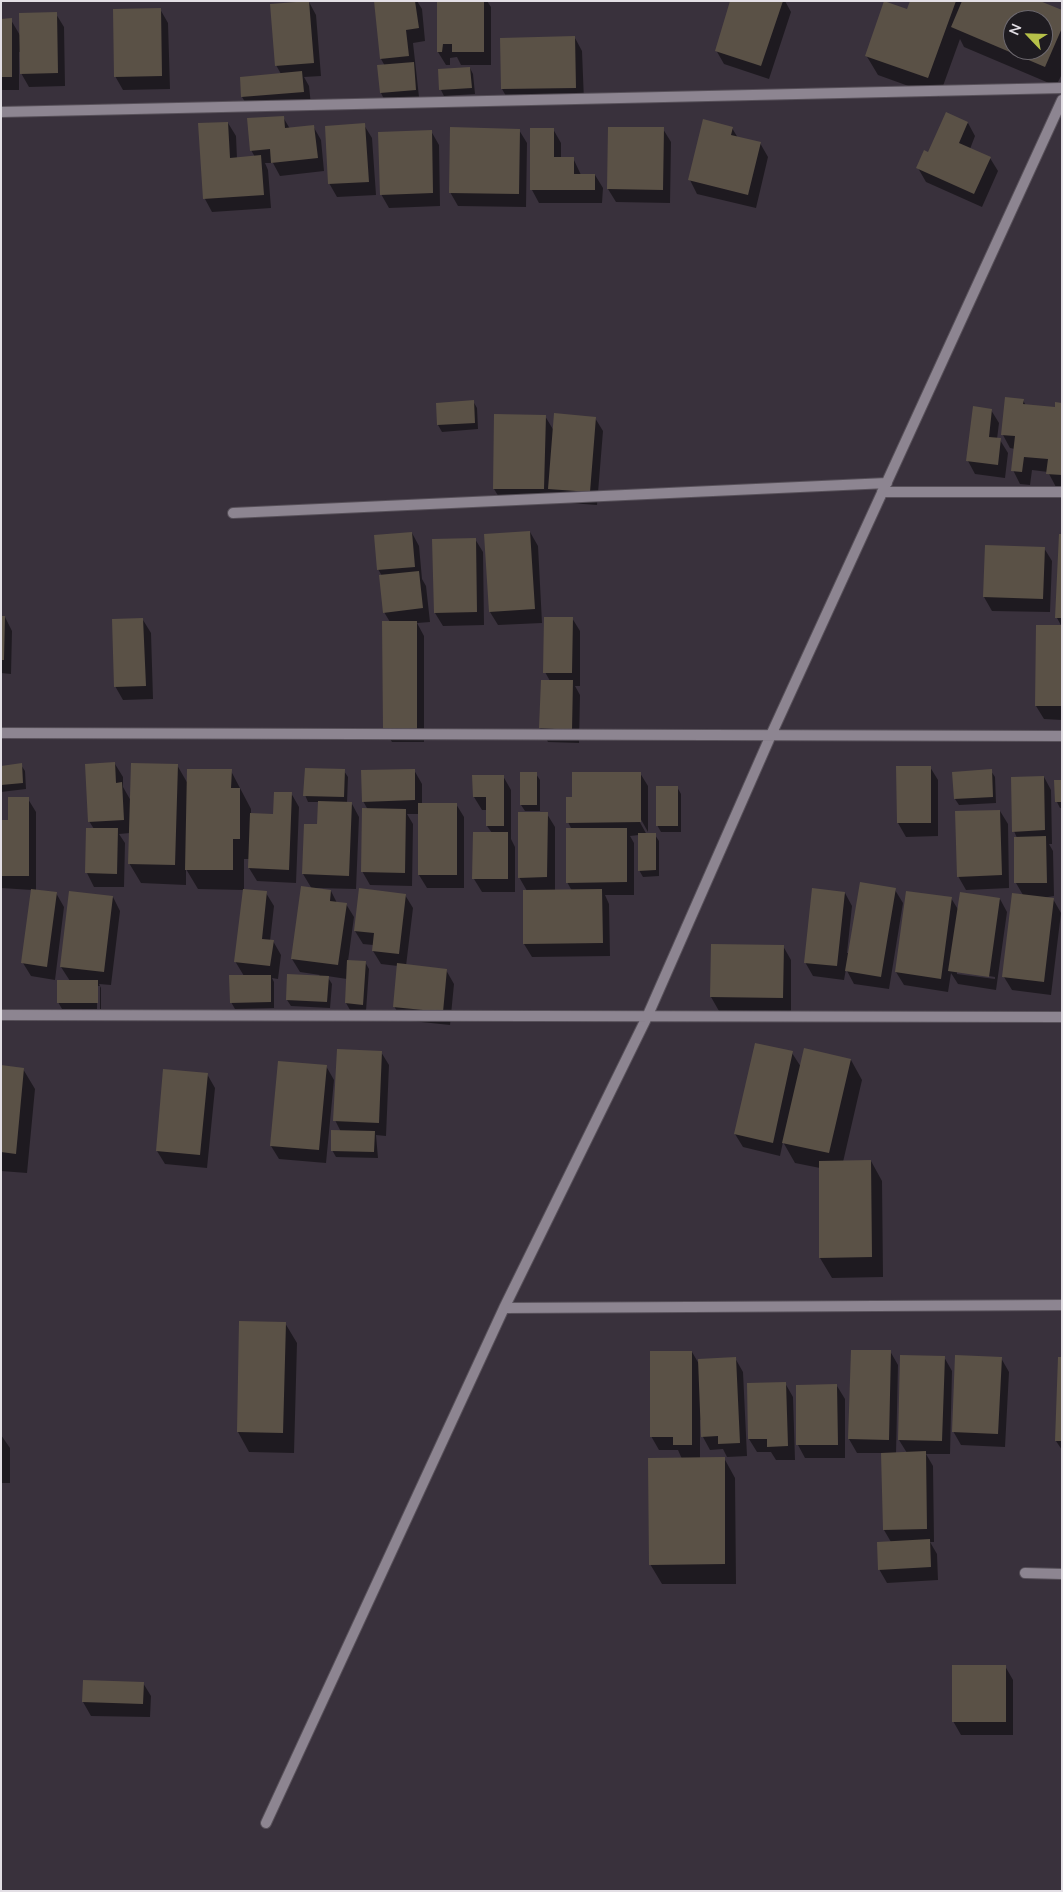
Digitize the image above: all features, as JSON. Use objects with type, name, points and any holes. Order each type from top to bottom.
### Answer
[{"type":"street","points":[[1,112],[1062,88]]},
{"type":"street","points":[[266,1823],[504,1308],[647,1016],[772,735],[1062,100]]},
{"type":"street","points":[[233,512],[884,488],[1062,492]]},
{"type":"street","points":[[1,733],[1062,736]]},
{"type":"street","points":[[1,1015],[1062,1017]]},
{"type":"street","points":[[504,1308],[1062,1305]]},
{"type":"street","points":[[1025,1573],[1062,1574]]},
{"type":"building","points":[[309,1],[314,63],[275,66],[270,4]]},
{"type":"building","points":[[374,1],[415,1],[419,28],[406,30],[409,56],[380,59]]},
{"type":"building","points":[[437,1],[484,1],[484,52],[452,52],[452,44],[443,44],[442,52],[437,52]]},
{"type":"building","points":[[730,1],[783,1],[761,66],[715,51]]},
{"type":"building","points":[[884,1],[907,9],[910,1],[956,1],[928,78],[865,56]]},
{"type":"building","points":[[962,1],[1040,1],[1062,10],[1062,28],[1053,49],[1053,10],[1003,10],[1003,49],[951,27]]},
{"type":"building","points":[[161,8],[162,76],[114,77],[113,9]]},
{"type":"building","points":[[57,12],[58,73],[20,74],[19,13]]},
{"type":"building","points":[[12,18],[12,77],[1,77],[1,19]]},
{"type":"building","points":[[575,36],[576,88],[501,89],[500,38]]},
{"type":"building","points":[[1029,60],[1048,60],[1045,67]]},
{"type":"building","points":[[414,62],[416,90],[380,93],[377,65]]},
{"type":"building","points":[[470,67],[472,88],[439,90],[438,69]]},
{"type":"building","points":[[302,71],[304,92],[241,97],[240,77]]},
{"type":"building","points":[[946,112],[968,122],[959,143],[991,157],[974,194],[916,168],[924,150],[928,152]]},
{"type":"building","points":[[284,116],[285,128],[314,125],[318,158],[271,163],[270,149],[250,151],[247,118]]},
{"type":"building","points":[[703,119],[733,127],[731,135],[761,142],[748,195],[688,180]]},
{"type":"building","points":[[228,122],[230,158],[261,155],[264,195],[203,199],[198,123]]},
{"type":"building","points":[[365,123],[369,182],[328,184],[325,126]]},
{"type":"building","points":[[450,127],[520,129],[519,194],[449,193]]},
{"type":"building","points":[[608,127],[664,127],[663,190],[607,189]]},
{"type":"building","points":[[530,128],[554,128],[554,157],[574,157],[574,174],[595,174],[595,190],[530,190]]},
{"type":"building","points":[[432,130],[433,193],[380,195],[378,132]]},
{"type":"building","points":[[1005,397],[1024,399],[1023,404],[1055,407],[1055,402],[1062,403],[1062,475],[1046,474],[1048,459],[1024,457],[1022,472],[1011,471],[1015,436],[1001,435]]},
{"type":"building","points":[[474,400],[475,423],[437,425],[436,403]]},
{"type":"building","points":[[973,406],[992,409],[989,437],[1001,438],[998,465],[966,461]]},
{"type":"building","points":[[554,413],[596,417],[590,492],[548,489]]},
{"type":"building","points":[[494,414],[546,415],[544,489],[493,489]]},
{"type":"building","points":[[530,531],[535,609],[489,612],[484,534]]},
{"type":"building","points":[[412,532],[415,567],[377,570],[374,535]]},
{"type":"building","points":[[1059,534],[1062,534],[1062,618],[1055,618]]},
{"type":"building","points":[[476,538],[477,612],[434,613],[432,539]]},
{"type":"building","points":[[985,545],[1045,547],[1043,599],[983,597]]},
{"type":"building","points":[[419,571],[423,608],[383,613],[379,575]]},
{"type":"building","points":[[1,616],[5,616],[4,660],[1,660]]},
{"type":"building","points":[[544,617],[573,617],[572,673],[543,673]]},
{"type":"building","points":[[143,618],[146,686],[114,687],[112,619]]},
{"type":"building","points":[[382,621],[417,621],[417,729],[383,729]]},
{"type":"building","points":[[1036,625],[1062,625],[1062,706],[1035,706]]},
{"type":"building","points":[[541,680],[573,680],[572,730],[539,728]]},
{"type":"building","points":[[115,762],[116,783],[122,782],[124,820],[88,822],[85,764]]},
{"type":"building","points":[[22,763],[23,783],[1,785],[1,766]]},
{"type":"building","points":[[131,763],[178,764],[175,865],[128,864]]},
{"type":"building","points":[[896,766],[931,766],[931,823],[897,823]]},
{"type":"building","points":[[305,768],[345,769],[344,797],[303,796]]},
{"type":"building","points":[[187,769],[232,769],[231,788],[240,788],[240,839],[233,839],[233,870],[185,870]]},
{"type":"building","points":[[415,769],[415,800],[362,802],[361,770]]},
{"type":"building","points":[[992,769],[993,797],[954,799],[952,772]]},
{"type":"building","points":[[520,772],[537,772],[537,805],[520,805]]},
{"type":"building","points":[[572,772],[641,772],[641,822],[566,823],[566,797],[572,797]]},
{"type":"building","points":[[472,775],[504,775],[504,826],[486,826],[486,797],[473,797]]},
{"type":"building","points":[[1044,776],[1045,830],[1012,832],[1011,777]]},
{"type":"building","points":[[1054,780],[1062,780],[1062,802],[1055,802]]},
{"type":"building","points":[[656,786],[678,786],[678,826],[656,826]]},
{"type":"building","points":[[274,792],[292,792],[289,870],[248,868],[250,813],[273,814]]},
{"type":"building","points":[[8,797],[29,797],[29,876],[1,876],[1,820],[8,820]]},
{"type":"building","points":[[318,801],[352,802],[349,876],[302,874],[304,824],[317,824]]},
{"type":"building","points":[[418,803],[457,803],[457,875],[418,875]]},
{"type":"building","points":[[362,808],[406,809],[405,873],[361,872]]},
{"type":"building","points":[[1000,810],[1002,875],[957,877],[955,811]]},
{"type":"building","points":[[518,812],[548,812],[547,877],[518,878]]},
{"type":"building","points":[[86,828],[118,828],[117,874],[85,873]]},
{"type":"building","points":[[566,828],[627,828],[627,882],[566,883]]},
{"type":"building","points":[[473,832],[508,832],[508,879],[472,879]]},
{"type":"building","points":[[638,833],[656,833],[656,870],[638,871]]},
{"type":"building","points":[[1046,836],[1047,883],[1014,883],[1014,837]]},
{"type":"building","points":[[860,882],[896,888],[881,977],[845,971]]},
{"type":"building","points":[[301,886],[331,890],[330,901],[347,903],[338,965],[291,959]]},
{"type":"building","points":[[359,888],[406,894],[399,954],[372,951],[374,933],[354,931]]},
{"type":"building","points":[[812,888],[845,892],[837,966],[804,963]]},
{"type":"building","points":[[31,889],[57,892],[47,967],[21,963]]},
{"type":"building","points":[[243,889],[267,891],[262,939],[274,940],[270,966],[234,962]]},
{"type":"building","points":[[602,889],[603,943],[523,944],[523,890]]},
{"type":"building","points":[[69,891],[113,896],[104,972],[60,967]]},
{"type":"building","points":[[906,891],[952,897],[941,979],[895,972]]},
{"type":"building","points":[[960,892],[1000,898],[989,977],[948,971]]},
{"type":"building","points":[[1012,893],[1054,898],[1044,982],[1002,977]]},
{"type":"building","points":[[711,944],[784,945],[783,998],[710,997]]},
{"type":"building","points":[[347,960],[366,961],[363,1005],[345,1003]]},
{"type":"building","points":[[397,963],[447,969],[443,1012],[393,1007]]},
{"type":"building","points":[[287,974],[329,976],[327,1002],[286,1000]]},
{"type":"building","points":[[229,975],[271,975],[271,1002],[230,1003]]},
{"type":"building","points":[[57,980],[98,980],[98,1003],[57,1003]]},
{"type":"building","points":[[755,1043],[793,1051],[773,1143],[734,1134]]},
{"type":"building","points":[[804,1048],[851,1059],[829,1153],[782,1143]]},
{"type":"building","points":[[337,1049],[382,1051],[379,1123],[333,1121]]},
{"type":"building","points":[[278,1061],[327,1065],[319,1150],[270,1146]]},
{"type":"building","points":[[1,1065],[24,1068],[16,1154],[1,1152]]},
{"type":"building","points":[[163,1069],[208,1073],[200,1155],[156,1151]]},
{"type":"building","points":[[331,1130],[375,1131],[374,1152],[331,1151]]},
{"type":"building","points":[[871,1160],[872,1257],[819,1258],[819,1161]]},
{"type":"building","points":[[239,1321],[286,1322],[283,1433],[237,1432]]},
{"type":"building","points":[[851,1350],[891,1350],[889,1440],[848,1439]]},
{"type":"building","points":[[650,1351],[692,1351],[692,1445],[673,1445],[673,1437],[650,1437]]},
{"type":"building","points":[[900,1355],[945,1356],[942,1441],[898,1440]]},
{"type":"building","points":[[955,1355],[1002,1357],[998,1434],[952,1432]]},
{"type":"building","points":[[736,1357],[740,1443],[718,1444],[718,1436],[701,1437],[698,1359]]},
{"type":"building","points":[[1058,1357],[1062,1357],[1062,1441],[1055,1441]]},
{"type":"building","points":[[786,1382],[788,1446],[767,1447],[767,1439],[748,1439],[747,1383]]},
{"type":"building","points":[[837,1384],[838,1445],[796,1445],[796,1385]]},
{"type":"building","points":[[926,1451],[927,1529],[883,1530],[881,1453]]},
{"type":"building","points":[[725,1457],[725,1564],[649,1565],[648,1458]]},
{"type":"building","points":[[930,1539],[931,1567],[878,1570],[877,1542]]},
{"type":"building","points":[[952,1665],[1006,1665],[1006,1722],[952,1722]]},
{"type":"building","points":[[83,1680],[144,1682],[143,1704],[82,1702]]}]
